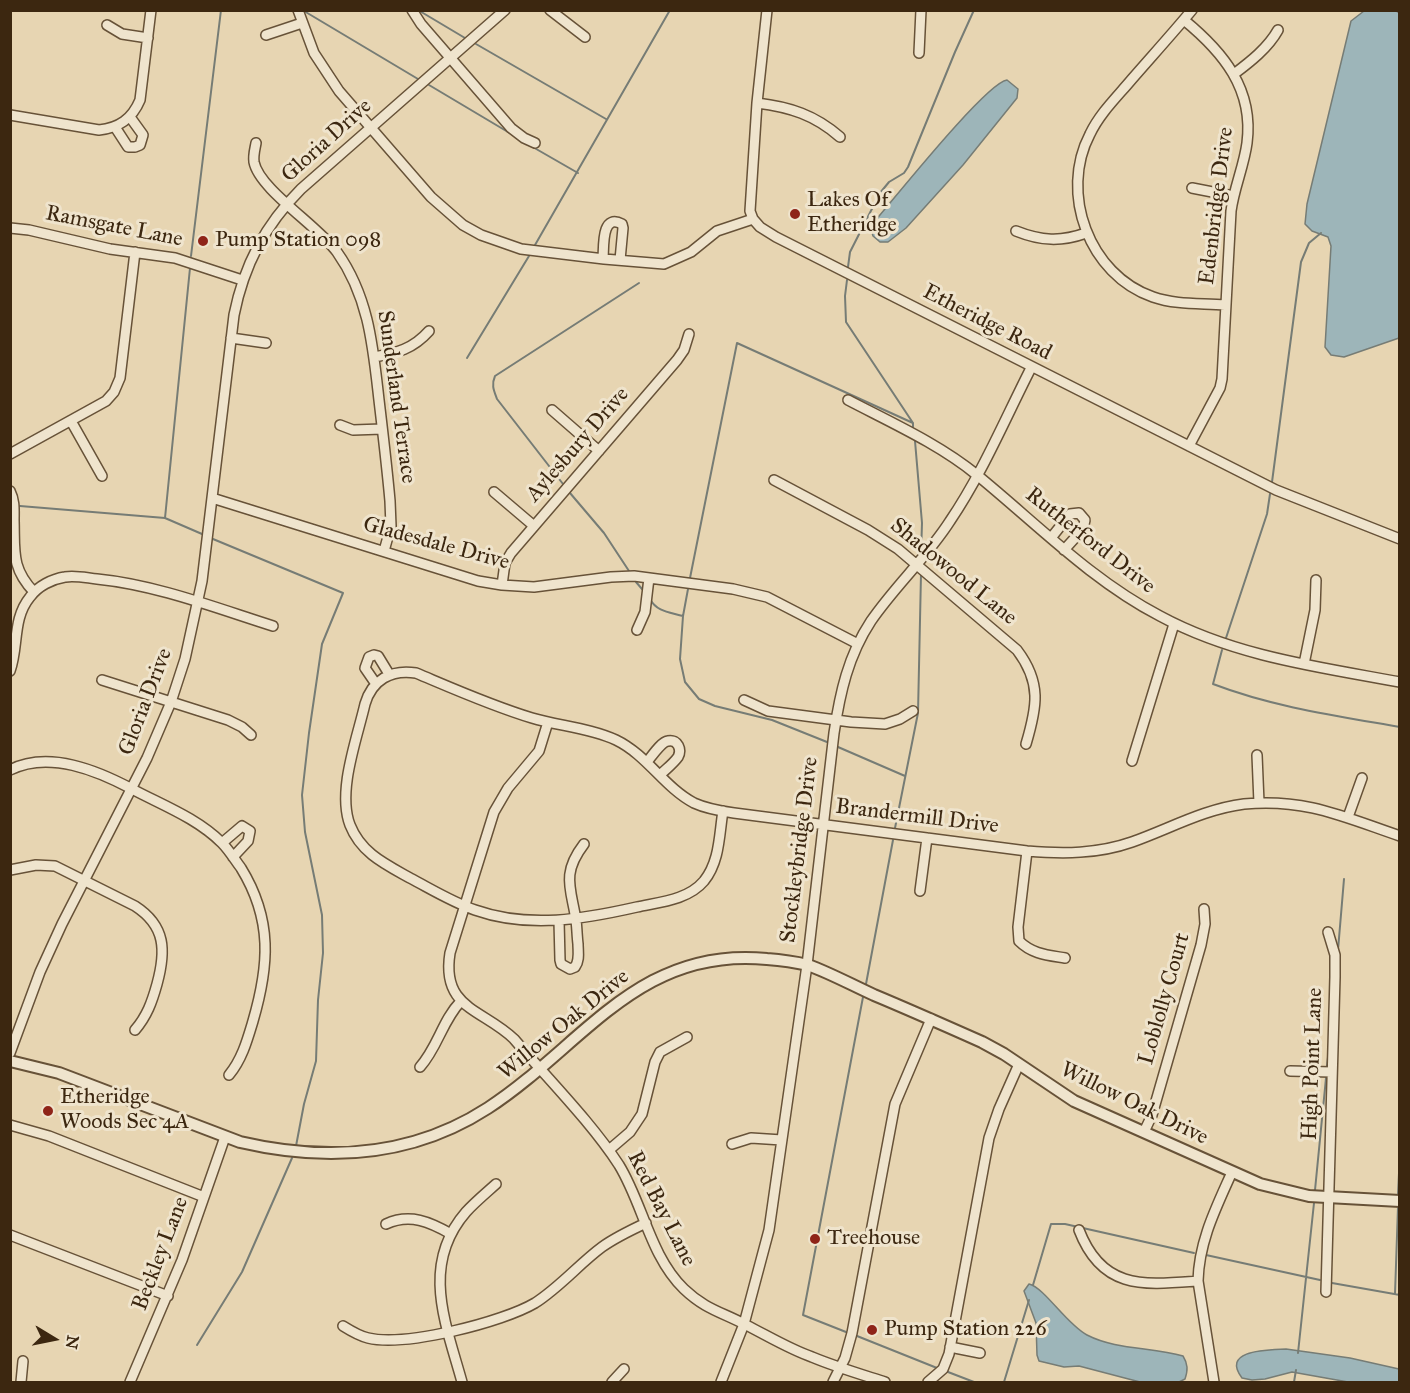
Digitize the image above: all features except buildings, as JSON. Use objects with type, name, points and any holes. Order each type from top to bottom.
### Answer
[{"type":"street","points":[[10,116],[99,130],[115,127],[130,117],[140,100],[151,10]]},
{"type":"street","points":[[298,10],[323,68],[370,128],[431,197],[463,225],[481,235],[521,249],[664,264],[691,252],[717,231],[753,219],[750,203],[766,10]]},
{"type":"street","points":[[412,10],[511,128],[535,143]]},
{"type":"street","name":"Gloria Drive","points":[[10,1053],[40,972],[158,734],[185,659],[199,603],[237,300],[242,280],[255,248],[268,226],[287,203],[505,10]]},
{"type":"street","points":[[550,10],[585,37]]},
{"type":"street","points":[[919,52],[921,10]]},
{"type":"street","points":[[1192,10],[1108,107],[1089,134],[1083,149],[1078,182],[1081,215],[1086,233],[1095,250],[1119,279],[1152,297],[1170,302],[1225,305]]},
{"type":"street","name":"Edenbridge Drive","points":[[1184,20],[1220,54],[1239,82],[1245,101],[1247,130],[1244,160],[1233,196],[1222,379],[1220,388],[1189,446]]},
{"type":"street","points":[[266,35],[302,23]]},
{"type":"street","points":[[107,25],[122,34],[148,38]]},
{"type":"street","points":[[1233,74],[1258,54],[1275,37],[1278,30]]},
{"type":"street","points":[[757,103],[796,110],[827,125],[840,137]]},
{"type":"street","points":[[115,127],[128,147],[140,145],[143,135],[130,117]]},
{"type":"street","name":"Sunderland Terrace","points":[[256,143],[254,155],[258,172],[268,185],[330,244],[350,273],[368,318],[391,520],[384,551]]},
{"type":"street","points":[[1192,188],[1233,196]]},
{"type":"street","name":"Etheridge Road","points":[[753,219],[760,227],[776,237],[1031,368],[1294,499],[1400,539]]},
{"type":"street","points":[[603,259],[606,227],[615,221],[622,224],[623,228],[620,260]]},
{"type":"street","name":"Ramsgate Lane","points":[[10,228],[110,249],[175,258],[242,280]]},
{"type":"street","points":[[1016,231],[1046,240],[1061,240],[1086,233]]},
{"type":"street","points":[[10,454],[106,401],[117,385],[135,252]]},
{"type":"street","points":[[374,357],[403,351],[414,346],[429,331]]},
{"type":"street","name":"Aylesbury Drive","points":[[502,585],[505,563],[511,553],[677,360],[690,334]]},
{"type":"street","points":[[231,338],[266,343]]},
{"type":"street","name":"Stockleybridge Drive","points":[[722,1383],[744,1324],[770,1230],[807,965],[836,720],[846,674],[858,644],[872,621],[952,519],[1031,368]]},
{"type":"street","name":"Rutherford Drive","points":[[848,400],[922,438],[954,458],[1106,584],[1174,624],[1237,648],[1271,658],[1400,682]]},
{"type":"street","points":[[552,410],[599,451]]},
{"type":"street","points":[[71,421],[102,476]]},
{"type":"street","points":[[340,425],[353,430],[382,429]]},
{"type":"street","name":"Shadowood Lane","points":[[774,480],[868,530],[918,564],[1010,642],[1029,667],[1035,685],[1036,703],[1026,744]]},
{"type":"street","points":[[10,491],[14,501],[15,560],[22,579],[34,592]]},
{"type":"street","points":[[494,492],[534,526]]},
{"type":"street","name":"Gladesdale Drive","points":[[212,498],[478,580],[502,585],[544,586],[623,576],[733,589],[767,597],[858,644]]},
{"type":"street","points":[[1051,538],[1070,514],[1082,515],[1085,520],[1083,529],[1065,550]]},
{"type":"street","points":[[10,671],[14,659],[19,616],[23,606],[34,592],[55,579],[75,577],[143,586],[273,626]]},
{"type":"street","points":[[638,630],[645,612],[650,578]]},
{"type":"street","points":[[1304,664],[1315,610],[1316,580]]},
{"type":"street","points":[[1132,760],[1174,624]]},
{"type":"street","name":"Brandermill Drive","points":[[463,906],[377,860],[365,849],[350,825],[345,804],[346,785],[365,704],[382,679],[407,672],[416,673],[510,711],[610,737],[638,753],[676,791],[693,802],[723,812],[1027,851],[1066,853],[1114,847],[1219,809],[1259,803],[1304,805],[1348,817],[1400,836]]},
{"type":"street","points":[[102,680],[233,722],[251,735]]},
{"type":"street","points":[[744,700],[768,711],[885,724],[900,720],[913,711]]},
{"type":"street","points":[[420,1067],[433,1051],[449,1014],[460,1001],[450,979],[448,965],[463,906],[494,812],[508,788],[539,752],[548,722]]},
{"type":"street","points":[[647,762],[664,743],[669,740],[675,741],[679,746],[678,757],[660,775]]},
{"type":"street","points":[[1257,755],[1259,803]]},
{"type":"street","points":[[10,770],[33,764],[49,763],[74,766],[99,773],[192,820],[222,843],[232,856],[256,897],[264,930],[266,966],[244,1051],[229,1075]]},
{"type":"street","points":[[1348,817],[1362,778]]},
{"type":"street","points":[[463,906],[513,918],[559,921],[576,920],[677,898],[695,889],[703,881],[715,861],[723,812]]},
{"type":"street","points":[[222,843],[242,826],[248,828],[250,839],[232,856]]},
{"type":"street","points":[[920,891],[927,838]]},
{"type":"street","points":[[559,921],[560,960],[561,964],[570,969],[575,967],[579,957],[569,880],[574,859],[584,844]]},
{"type":"street","points":[[1027,851],[1018,941],[1026,949],[1065,958]]},
{"type":"street","points":[[10,870],[43,865],[61,868],[144,912],[154,923],[161,937],[162,965],[147,1013],[135,1030]]},
{"type":"street","name":"Loblolly Court","points":[[1144,1132],[1152,1115],[1202,945],[1205,931],[1204,909]]},
{"type":"street","name":"High Point Lane","points":[[1326,1292],[1335,954],[1328,932]]},
{"type":"street","name":"Willow Oak Drive","points":[[10,1061],[68,1076],[225,1137],[271,1149],[315,1154],[345,1154],[387,1148],[427,1137],[464,1122],[510,1093],[616,1003],[651,981],[670,973],[718,960],[767,959],[807,965],[982,1042],[1074,1101],[1232,1172],[1279,1190],[1328,1198],[1400,1201]]},
{"type":"street","name":"Red Bay Lane","points":[[460,1001],[507,1032],[609,1150],[622,1172],[658,1252],[672,1276],[684,1290],[712,1311],[744,1324],[785,1346],[885,1383]]},
{"type":"street","points":[[833,1383],[852,1333],[895,1104],[931,1019]]},
{"type":"street","points":[[609,1150],[630,1132],[642,1114],[655,1062],[660,1052],[687,1037]]},
{"type":"street","points":[[928,1383],[943,1369],[950,1347],[989,1138],[1019,1064]]},
{"type":"street","points":[[1290,1071],[1332,1072]]},
{"type":"street","points":[[10,1125],[49,1136],[204,1197]]},
{"type":"street","name":"Beckley Lane","points":[[130,1383],[168,1296],[225,1137]]},
{"type":"street","points":[[732,1144],[751,1138],[782,1140]]},
{"type":"street","points":[[1214,1383],[1198,1281],[1199,1258],[1205,1234],[1232,1172]]},
{"type":"street","points":[[462,1383],[439,1288],[442,1259],[451,1234],[464,1214],[496,1184]]},
{"type":"street","points":[[386,1224],[399,1219],[418,1219],[435,1224],[451,1234]]},
{"type":"street","points":[[343,1326],[365,1337],[391,1340],[421,1338],[506,1316],[535,1303],[601,1248],[646,1223]]},
{"type":"street","points":[[1079,1230],[1089,1254],[1108,1271],[1124,1279],[1146,1284],[1198,1281]]},
{"type":"street","points":[[10,1235],[168,1296]]},
{"type":"street","points":[[950,1347],[980,1353]]},
{"type":"street","points":[[21,1383],[23,1360]]},
{"type":"street","points":[[612,1383],[624,1369]]},
{"type":"water","points":[[1364,11],[1396,11],[1399,13],[1399,338],[1344,357],[1331,355],[1325,347],[1331,246],[1328,237],[1312,231],[1305,224],[1307,204],[1351,21]]},
{"type":"water","points":[[1007,80],[1018,89],[1017,98],[963,165],[906,228],[888,242],[880,242],[873,236],[871,229],[874,222],[961,120],[996,86]]},
{"type":"water","points":[[1029,1284],[1042,1292],[1071,1323],[1087,1335],[1122,1346],[1183,1356],[1187,1367],[1185,1379],[1179,1382],[1140,1382],[1079,1366],[1064,1367],[1039,1361],[1036,1323],[1024,1291]]},
{"type":"water","points":[[1286,1349],[1350,1358],[1399,1369],[1399,1382],[1348,1382],[1292,1372],[1265,1379],[1242,1378],[1237,1368],[1237,1361],[1242,1356],[1259,1351]]},
{"type":"waterway","points":[[191,256],[221,10]]},
{"type":"waterway","points":[[418,10],[465,38]]},
{"type":"waterway","points":[[535,245],[670,10]]},
{"type":"waterway","points":[[848,267],[850,252],[880,193],[889,182],[904,173],[908,167],[974,10]]},
{"type":"waterway","points":[[304,11],[418,79]]},
{"type":"waterway","points":[[476,44],[606,119]]},
{"type":"waterway","points":[[429,85],[513,135]]},
{"type":"waterway","points":[[531,146],[578,173]]},
{"type":"waterway","points":[[1272,482],[1301,262],[1309,243],[1321,233]]},
{"type":"waterway","points":[[467,358],[529,256]]},
{"type":"waterway","points":[[165,518],[190,268]]},
{"type":"waterway","points":[[847,280],[846,322],[913,423],[913,427]]},
{"type":"waterway","points":[[563,484],[497,399],[493,385],[495,376],[639,283]]},
{"type":"waterway","points":[[690,578],[737,343],[913,423]]},
{"type":"waterway","points":[[915,441],[922,523],[921,555]]},
{"type":"waterway","points":[[570,493],[604,533],[629,571]]},
{"type":"waterway","points":[[1226,638],[1267,514],[1270,494]]},
{"type":"waterway","points":[[20,506],[165,518],[202,534]]},
{"type":"waterway","points":[[213,539],[343,593],[322,644],[302,795],[305,832],[322,915],[323,953],[318,1000],[316,1061],[304,1104],[296,1146]]},
{"type":"waterway","points":[[895,828],[918,713],[921,574]]},
{"type":"waterway","points":[[636,582],[642,589]]},
{"type":"waterway","points":[[688,589],[683,616],[680,659],[685,682],[699,699],[715,706],[772,720],[827,742]]},
{"type":"waterway","points":[[650,599],[660,609],[683,616]]},
{"type":"waterway","points":[[1222,650],[1213,684],[1282,705],[1400,727]]},
{"type":"waterway","points":[[838,747],[905,776]]},
{"type":"waterway","points":[[866,984],[893,840]]},
{"type":"waterway","points":[[1338,950],[1344,879]]},
{"type":"waterway","points":[[846,1332],[803,1315],[863,997]]},
{"type":"waterway","points":[[1327,1066],[1329,1048]]},
{"type":"waterway","points":[[1315,1190],[1326,1078]]},
{"type":"waterway","points":[[1398,1194],[1400,1152]]},
{"type":"waterway","points":[[197,1345],[242,1272],[292,1158]]},
{"type":"waterway","points":[[1298,1353],[1314,1203]]},
{"type":"waterway","points":[[1395,1294],[1398,1207]]},
{"type":"waterway","points":[[1033,1285],[1051,1224],[1065,1224],[1194,1253]]},
{"type":"waterway","points":[[1206,1255],[1320,1280]]},
{"type":"waterway","points":[[1332,1283],[1400,1295]]},
{"type":"waterway","points":[[1004,1382],[1029,1300]]},
{"type":"waterway","points":[[857,1336],[937,1368]]},
{"type":"waterway","points":[[1294,1382],[1296,1370]]},
{"type":"waterway","points":[[948,1372],[974,1382]]},
{"type":"place","name":"Lakes Of Etheridge","points":[[795,214]]},
{"type":"place","name":"Pump Station 098","points":[[203,241]]},
{"type":"place","name":"Etheridge Woods Sec 4A","points":[[48,1111]]},
{"type":"place","name":"Treehouse","points":[[815,1239]]},
{"type":"place","name":"Pump Station 226","points":[[872,1330]]}]
